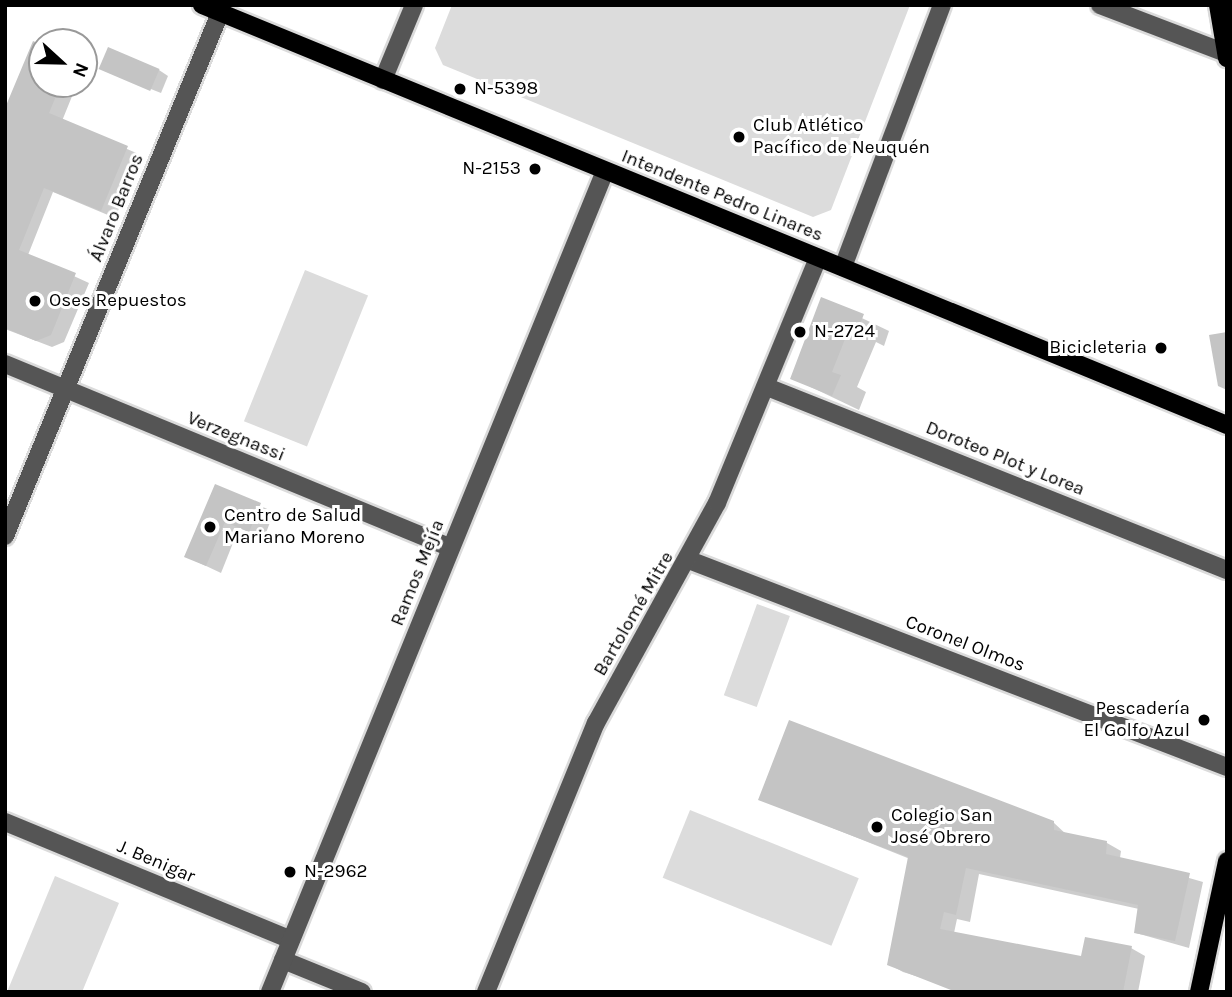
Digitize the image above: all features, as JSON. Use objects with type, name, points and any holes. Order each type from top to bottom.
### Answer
[{"type":"main road","name":"Intendente Pedro Linares","points":[[202,5],[1227,425]]},
{"type":"main road","points":[[1218,5],[1226,55]]},
{"type":"main road","points":[[1199,992],[1227,861]]},
{"type":"street","points":[[383,80],[414,5]]},
{"type":"street","points":[[842,267],[942,5]]},
{"type":"street","points":[[1100,5],[1226,55]]},
{"type":"street","name":"Álvaro Barros","points":[[5,536],[220,13]]},
{"type":"street","name":"Ramos Mejía","points":[[270,992],[605,170]]},
{"type":"street","name":"Bartolomé Mitre","points":[[486,992],[596,723],[689,560],[767,387],[818,258]]},
{"type":"street","name":"Verzegnassi","points":[[5,364],[451,548]]},
{"type":"street","name":"Doroteo Plot y Lorea","points":[[767,387],[1227,570]]},
{"type":"street","name":"Coronel Olmos","points":[[689,560],[1227,768]]},
{"type":"street","name":"J. Benigar","points":[[5,822],[291,940]]},
{"type":"street","points":[[283,960],[362,992]]},
{"type":"shaded area","name":"Club Atlético Pacífico de Neuquén","points":[[452,5],[910,5],[831,210],[813,217],[443,65],[435,48]]},
{"type":"shaded area","points":[[305,270],[368,295],[307,447],[244,421]]},
{"type":"shaded area","points":[[757,604],[790,616],[757,707],[724,695]]},
{"type":"shaded area","points":[[690,810],[859,878],[831,946],[663,878]]},
{"type":"shaded area","points":[[55,876],[119,903],[82,992],[7,992]]},
{"type":"building","points":[[108,47],[160,69],[150,91],[99,69]]},
{"type":"building","points":[[28,53],[28,98],[55,98],[49,113],[128,146],[101,211],[44,188],[19,250],[76,273],[51,335],[36,341],[5,328],[5,108]]},
{"type":"building","points":[[821,297],[864,314],[857,332],[849,329],[832,372],[841,375],[832,396],[790,379]]},
{"type":"building","points":[[1227,332],[1227,390],[1218,386],[1209,335]]},
{"type":"building","name":"Centro de Salud Mariano Moreno","points":[[215,484],[261,503],[249,532],[225,522],[206,566],[184,557]]},
{"type":"building","points":[[789,720],[1054,821],[1054,830],[1107,841],[1106,854],[1190,873],[1175,941],[1134,933],[1138,905],[966,868],[956,915],[944,912],[940,929],[1081,956],[1085,937],[1132,946],[1123,992],[956,992],[887,965],[908,857],[758,800]]},
{"type":"place","name":"N-5398","points":[[460,89]]},
{"type":"place","name":"Club Atlético Pacífico de Neuquén","points":[[739,137]]},
{"type":"place","name":"N-2153","points":[[535,169]]},
{"type":"place","name":"Oses Repuestos","points":[[35,301]]},
{"type":"place","name":"N-2724","points":[[800,332]]},
{"type":"place","name":"Bicicleteria","points":[[1161,348]]},
{"type":"place","name":"Centro de Salud Mariano Moreno","points":[[210,527]]},
{"type":"place","name":"Pescadería El Golfo Azul","points":[[1204,720]]},
{"type":"place","name":"Colegio San José Obrero","points":[[877,827]]},
{"type":"place","name":"N-2962","points":[[290,872]]}]
